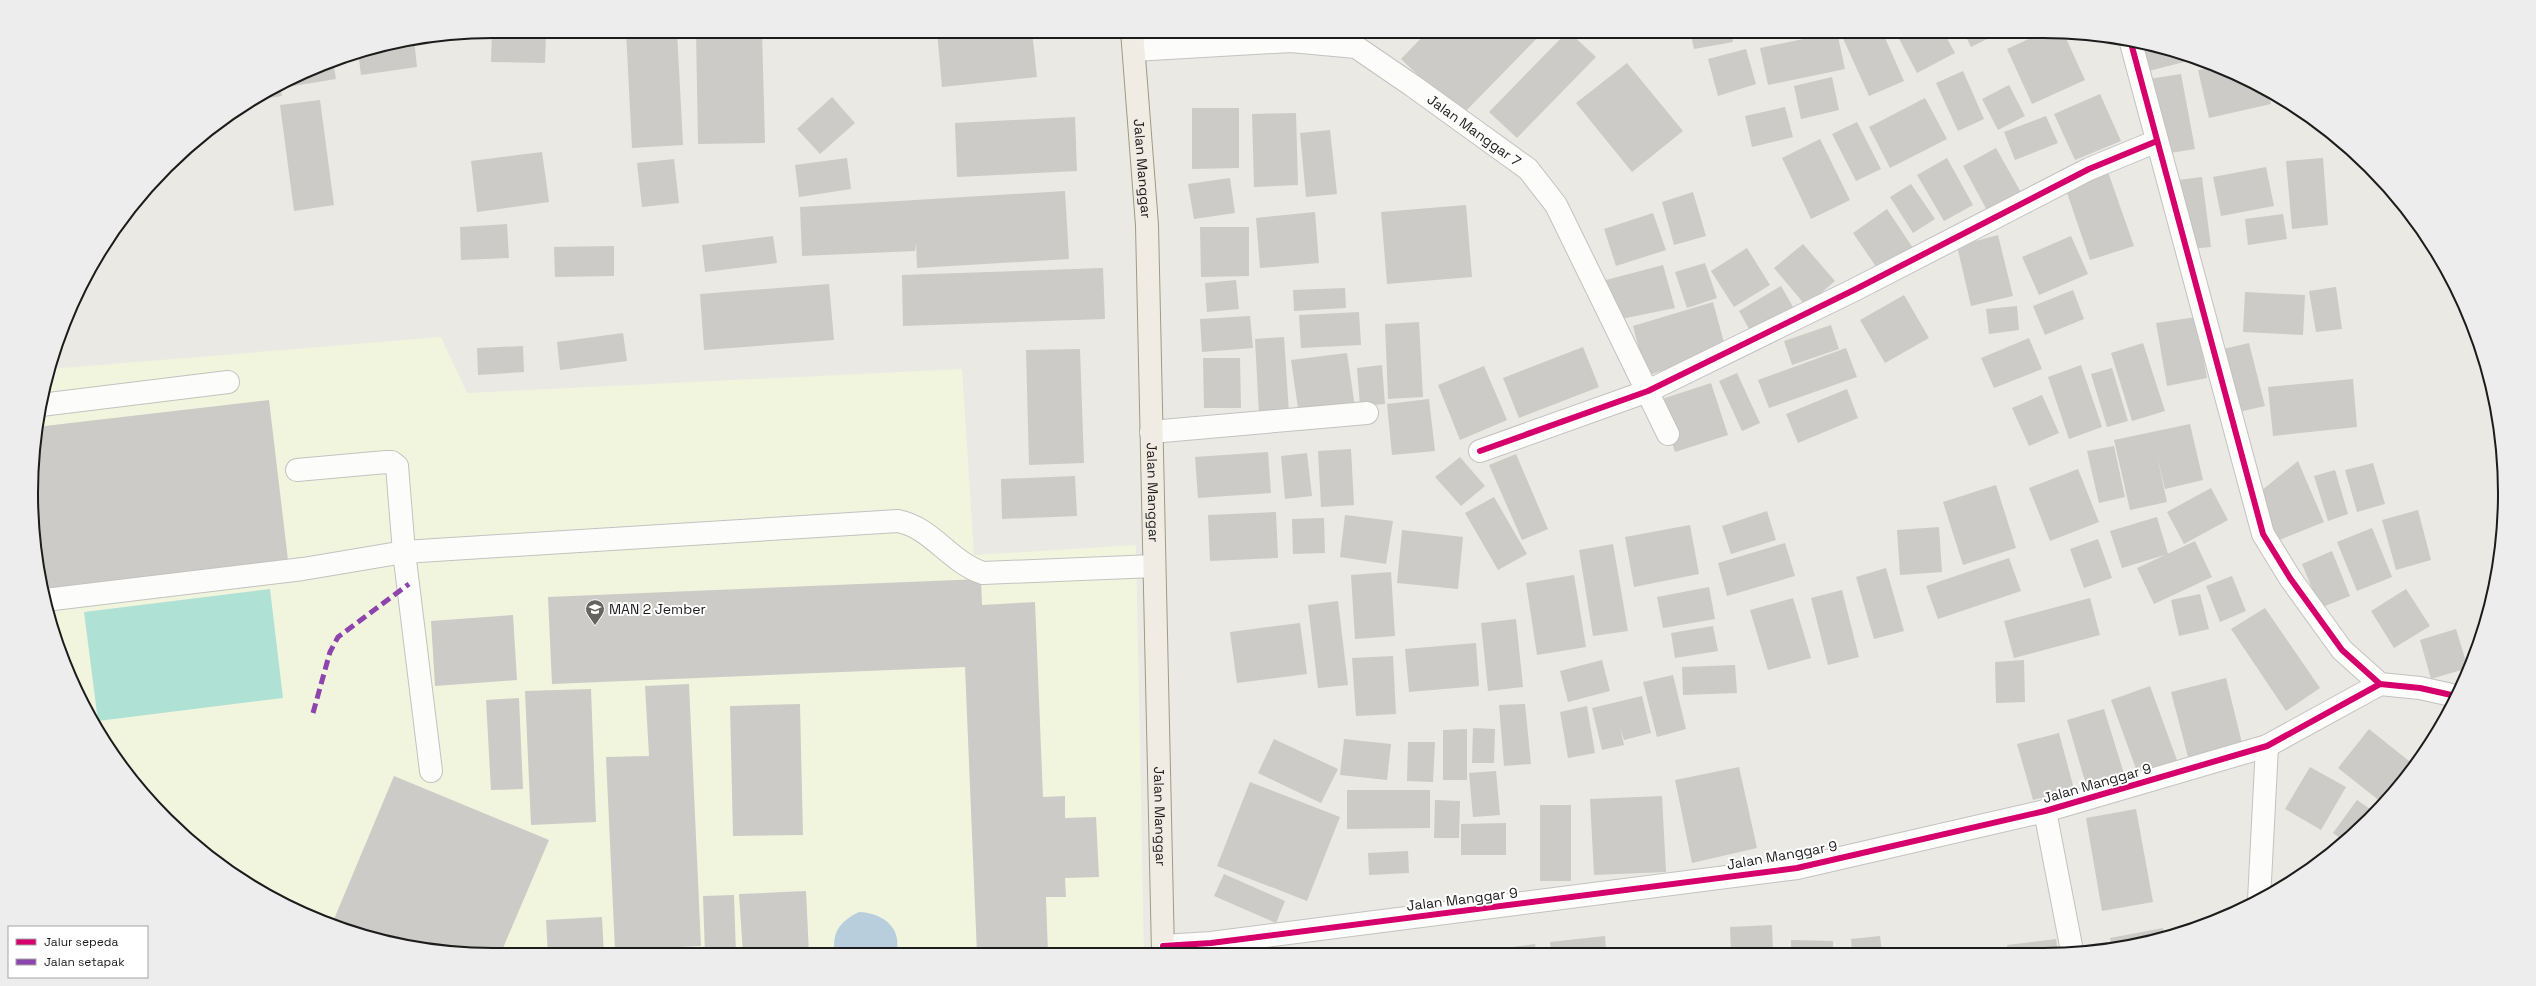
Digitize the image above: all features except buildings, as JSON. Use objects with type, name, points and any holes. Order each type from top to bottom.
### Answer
[{"type":"main road","name":"Jalan Manggar","points":[[1133,41],[1147,225],[1163,948]]},
{"type":"street","name":"Jalan Manggar 7","points":[[1133,41],[1291,41],[1356,47],[1528,169],[1556,204],[1668,434]]},
{"type":"street","points":[[2132,47],[2263,534],[2290,578],[2342,650],[2380,684],[2420,688],[2451,695]]},
{"type":"street","points":[[1480,452],[1648,391],[1863,286],[2089,168],[2157,141]]},
{"type":"street","points":[[47,405],[228,382]]},
{"type":"street","points":[[1151,432],[1367,413]]},
{"type":"street","points":[[297,470],[392,462],[396,466],[404,552],[432,771]]},
{"type":"street","points":[[51,599],[302,569],[404,552],[898,521],[910,523],[967,567],[984,573],[1154,566]]},
{"type":"street","name":"Jalan Manggar 9","points":[[1177,948],[1797,868],[2045,810],[2267,746],[2380,684]]},
{"type":"street","points":[[2259,893],[2267,746]]},
{"type":"street","points":[[2045,810],[2071,947]]},
{"type":"shaded area","name":"MAN 2 Jember","points":[[441,337],[467,393],[962,369],[974,555],[1136,545],[1144,948],[463,947],[404,939],[347,924],[292,901],[265,887],[216,854],[171,815],[151,793],[115,746],[85,694],[73,667],[62,639],[47,582],[39,523],[39,463],[42,434],[47,404],[56,369]]},
{"type":"shaded area","points":[[270,589],[283,698],[100,721],[98,717],[84,612]]},
{"type":"shaded area","points":[[859,912],[876,915],[883,919],[894,930],[897,937],[897,948],[834,948],[834,940],[838,928]]},
{"type":"marked path","points":[[313,713],[330,652],[338,637],[409,584]]},
{"type":"cycle path","points":[[2132,47],[2263,534],[2290,578],[2342,650],[2380,684],[2420,688],[2451,695]]},
{"type":"cycle path","points":[[1480,451],[1648,391],[1856,289],[2089,169],[2157,141]]},
{"type":"cycle path","points":[[1163,946],[1211,943],[1797,868],[2045,811],[2267,746],[2380,684]]},
{"type":"place","name":"MAN 2 Jember","points":[[595,626]]}]
